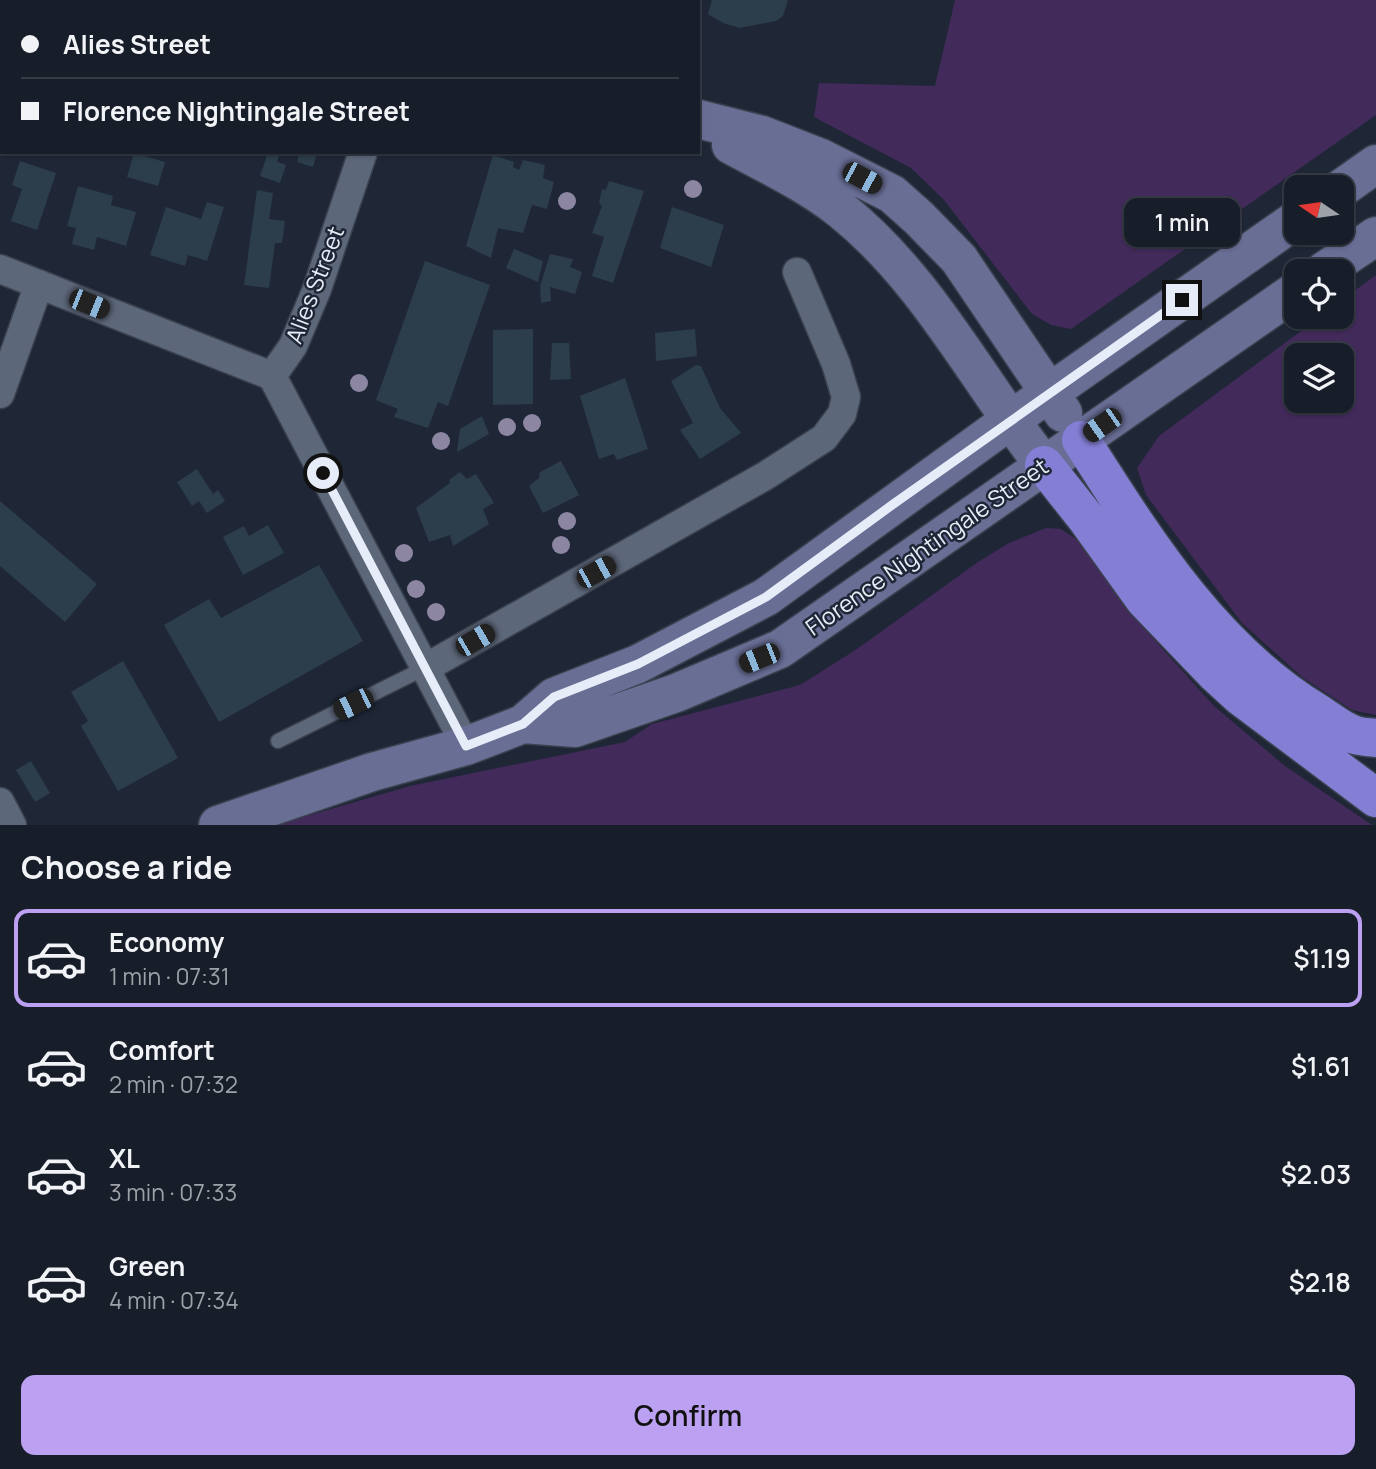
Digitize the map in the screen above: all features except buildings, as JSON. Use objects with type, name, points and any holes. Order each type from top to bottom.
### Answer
[{"type":"highway","points":[[1081,440],[1146,541],[1184,592],[1223,636],[1293,698],[1355,735],[1376,738]]},
{"type":"highway","points":[[1044,465],[1144,599],[1216,674],[1271,720],[1376,798]]},
{"type":"main road","points":[[700,119],[762,135],[821,158],[892,194],[959,259],[1081,440]]},
{"type":"main road","points":[[700,128],[817,193],[861,228],[905,273],[925,298],[1009,421],[1044,465]]},
{"type":"main road","points":[[1354,180],[1376,164]]},
{"type":"main road","name":"Florence Nightingale Street","points":[[218,825],[372,772],[466,746],[523,724],[554,697],[638,664],[766,597],[1009,421],[1284,228]]},
{"type":"main road","points":[[1342,259],[1376,236]]},
{"type":"main road","name":"Florence Nightingale Street","points":[[523,724],[575,728],[676,693],[780,649],[1284,299]]},
{"type":"street","name":"Alies Street","points":[[272,376],[293,346],[317,289],[362,154]]},
{"type":"street","points":[[0,269],[272,376],[427,667],[466,746]]},
{"type":"street","points":[[427,667],[765,476],[824,438],[842,414],[846,397],[836,364],[797,272]]},
{"type":"street","points":[[0,394],[39,284]]},
{"type":"street","points":[[0,802],[12,825]]},
{"type":"lane","points":[[278,741],[427,667]]},
{"type":"shaded area","points":[[955,0],[1376,0],[1376,115],[1290,175],[1284,175],[1284,180],[1071,329],[1051,325],[1032,314],[944,200],[911,168],[814,117],[819,83],[935,86]]},
{"type":"shaded area","points":[[1376,275],[1376,715],[1352,710],[1302,677],[1242,623],[1146,495],[1137,468],[1159,436],[1284,344],[1284,413],[1354,413],[1354,343],[1285,343],[1304,329],[1354,329],[1354,291]]},
{"type":"shaded area","points":[[1046,528],[1061,529],[1079,541],[1132,615],[1214,706],[1285,766],[1372,825],[276,825],[410,786],[625,742],[652,724],[800,685],[857,649],[978,562],[1009,543]]},
{"type":"route","points":[[323,473],[427,667],[466,746],[523,724],[554,697],[638,664],[766,597],[1182,300]]}]
